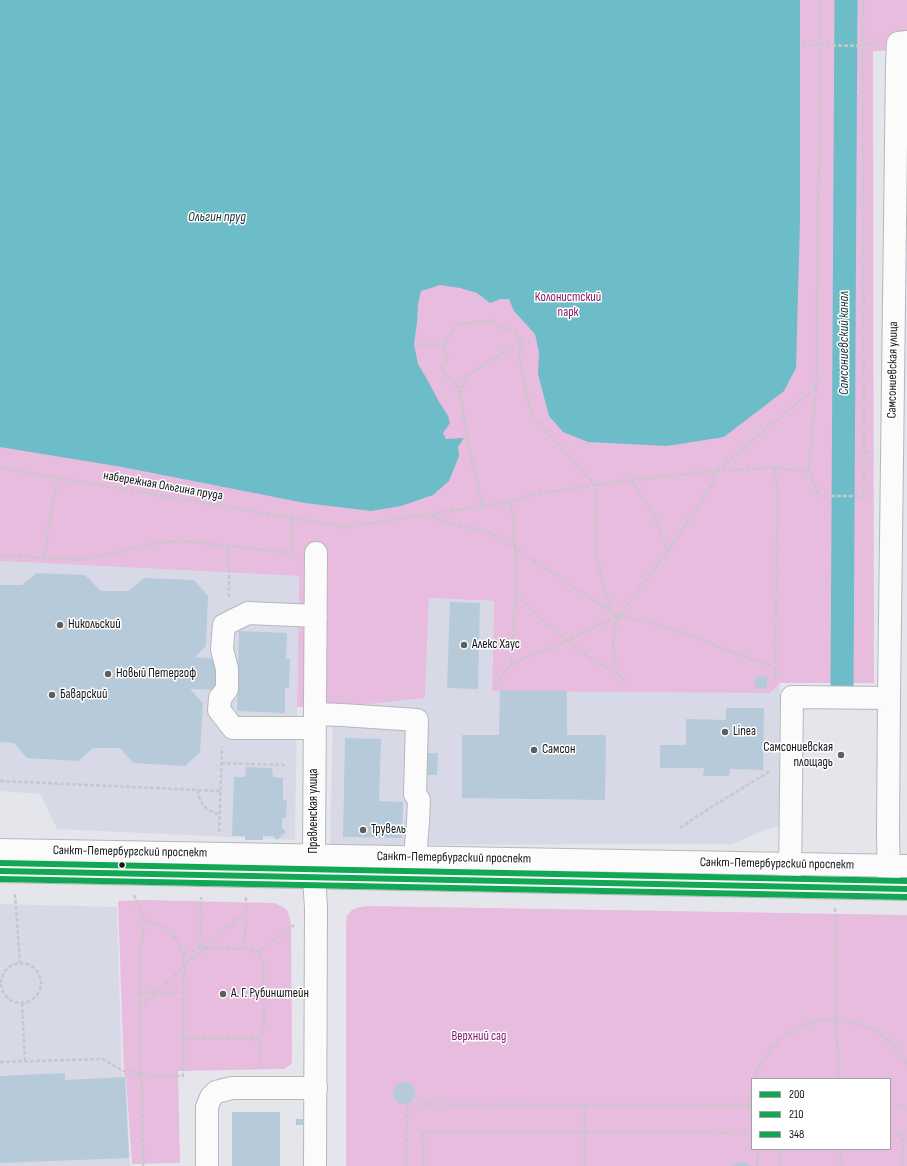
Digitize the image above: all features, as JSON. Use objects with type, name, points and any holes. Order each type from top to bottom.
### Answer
[{"type":"street","name":"Самсониевская улица","points":[[889,698],[898,676],[900,509],[892,451],[901,203],[903,42]]},
{"type":"street","name":"Правленская улица","points":[[315,1166],[316,908],[314,855],[316,553]]},
{"type":"street","points":[[316,616],[248,614],[224,624],[222,649],[227,669],[227,689],[220,698],[219,710],[233,728],[315,721],[342,715],[417,720],[415,794],[419,800],[419,807],[415,857]]},
{"type":"street","points":[[790,886],[792,697],[889,698],[898,889]]},
{"type":"street","name":"Санкт-Петербургский проспект","points":[[0,850],[898,866]]},
{"type":"street","name":"Санкт-Петербургский проспект","points":[[0,871],[898,889]]},
{"type":"street","points":[[207,1166],[207,1107],[211,1097],[216,1092],[232,1088],[316,1088]]},
{"type":"path","points":[[821,0],[816,387],[809,471],[818,496],[864,496],[863,0]]},
{"type":"path","points":[[802,45],[863,46]]},
{"type":"path","points":[[483,506],[468,444],[460,394],[455,380],[443,374],[442,365],[447,360],[444,345],[457,324],[491,321],[515,333],[522,341]]},
{"type":"path","points":[[460,394],[467,375],[522,341]]},
{"type":"path","points":[[522,341],[519,353],[532,417],[595,485],[596,554],[611,610]]},
{"type":"path","points":[[417,345],[444,345]]},
{"type":"path","points":[[616,672],[614,636],[615,623],[668,551],[713,483],[716,470],[816,387]]},
{"type":"path","points":[[864,452],[892,451]]},
{"type":"path","name":"набережная Ольгина пруда","points":[[0,468],[345,528],[510,502],[542,493],[631,480],[716,470],[774,468],[809,471]]},
{"type":"path","points":[[774,468],[778,493],[776,668],[792,697]]},
{"type":"path","points":[[44,557],[57,478]]},
{"type":"path","points":[[631,480],[655,517],[668,551]]},
{"type":"path","points":[[510,502],[514,522],[516,594],[511,664]]},
{"type":"path","points":[[429,514],[444,522],[488,532],[515,548],[594,601],[620,615],[694,637],[776,668]]},
{"type":"path","points":[[0,555],[81,560],[161,542],[185,541],[291,553],[291,518]]},
{"type":"path","points":[[224,624],[228,605],[229,546]]},
{"type":"path","points":[[516,594],[538,616],[567,641],[590,658],[616,672],[625,682]]},
{"type":"path","points":[[495,684],[511,664],[567,641],[620,615]]},
{"type":"path","points":[[219,837],[222,740]]},
{"type":"path","points":[[221,763],[287,764]]},
{"type":"path","points":[[680,828],[708,809],[773,770]]},
{"type":"path","points":[[0,781],[220,792]]},
{"type":"path","points":[[198,790],[202,803],[207,809],[219,815]]},
{"type":"path","points":[[15,892],[20,963]]},
{"type":"path","points":[[134,894],[145,920],[138,962],[140,1075],[142,1089],[144,1166]]},
{"type":"path","points":[[200,948],[201,895]]},
{"type":"path","points":[[245,949],[246,897]]},
{"type":"path","points":[[139,1010],[194,956],[246,911]]},
{"type":"path","points":[[835,914],[836,1020],[839,1078]]},
{"type":"path","points":[[0,1062],[103,1059],[122,1071],[131,1071],[140,1075],[183,1076],[184,954],[176,939],[167,929],[145,920]]},
{"type":"path","points":[[258,952],[294,925]]},
{"type":"path","points":[[184,954],[200,948],[245,949],[258,952],[263,960],[264,996],[264,1027],[260,1039],[261,1074]]},
{"type":"path","points":[[20,963],[28,964],[34,968],[39,974],[41,982],[39,990],[35,996],[29,1001],[22,1003],[7,997],[1,984],[2,976],[6,969],[12,965],[20,963]]},
{"type":"path","points":[[139,992],[184,992]]},
{"type":"path","points":[[264,996],[294,995]]},
{"type":"path","points":[[22,1003],[25,1061]]},
{"type":"path","points":[[754,1078],[760,1064],[770,1049],[784,1036],[800,1027],[818,1021],[836,1020],[856,1023],[875,1030],[891,1042],[907,1064]]},
{"type":"path","points":[[183,1038],[260,1039]]},
{"type":"path","points":[[406,1166],[407,1104],[585,1106],[750,1105]]},
{"type":"path","points":[[585,1106],[585,1166]]},
{"type":"path","points":[[891,1106],[907,1106]]},
{"type":"path","points":[[423,1166],[423,1132],[751,1133]]},
{"type":"path","points":[[891,1133],[907,1133]]},
{"type":"path","points":[[902,1133],[902,1166]]},
{"type":"path","points":[[757,1166],[758,1150]]},
{"type":"path","points":[[779,1150],[779,1166]]},
{"type":"path","points":[[840,1150],[841,1166]]},
{"type":"shaded area","points":[[0,561],[299,576],[295,840],[57,829],[40,794],[0,791]]},
{"type":"shaded area","points":[[429,598],[494,601],[492,691],[780,683],[779,826],[767,829],[732,844],[330,845],[333,708],[425,698]]},
{"type":"shaded area","points":[[0,904],[117,907],[122,1075],[126,1077],[130,1166],[0,1166]]},
{"type":"green space","name":"Ольгин пруд","points":[[0,0],[907,0],[907,50],[873,51],[874,683],[780,683],[770,693],[492,691],[494,601],[429,598],[425,698],[333,708],[297,707],[299,576],[0,561]]},
{"type":"green space","points":[[144,900],[274,903],[287,910],[291,923],[292,1062],[284,1069],[178,1071],[180,1163],[132,1164],[126,1077],[124,1075],[118,901]]},
{"type":"green space","name":"Верхний сад","points":[[368,906],[907,915],[907,1166],[346,1166],[346,924],[347,916],[352,910],[359,907]]},
{"type":"water","name":"Ольгин пруд","points":[[0,0],[800,0],[800,220],[796,368],[784,391],[724,437],[667,446],[588,442],[563,432],[549,416],[538,374],[539,353],[535,334],[514,311],[509,299],[501,299],[490,303],[477,293],[460,288],[440,285],[421,291],[418,304],[414,344],[418,364],[448,416],[450,423],[443,433],[446,439],[464,438],[458,447],[459,456],[449,481],[433,495],[401,506],[371,511],[305,503],[122,467],[0,447]]},
{"type":"building","name":"Новый Петергоф","points":[[37,573],[85,575],[101,591],[128,591],[144,578],[194,580],[208,596],[206,646],[195,657],[218,659],[216,690],[190,689],[203,703],[200,752],[185,766],[133,763],[120,748],[93,748],[78,761],[27,758],[14,743],[0,742],[0,585],[22,585]]},
{"type":"building","name":"Алекс Хаус","points":[[450,602],[480,603],[478,689],[447,688]]},
{"type":"building","points":[[239,631],[287,633],[286,659],[290,659],[289,688],[285,688],[285,713],[237,711]]},
{"type":"building","points":[[767,676],[767,689],[755,689],[755,677]]},
{"type":"building","name":"Самсон","points":[[500,690],[567,691],[567,735],[606,735],[605,800],[462,798],[462,735],[499,735]]},
{"type":"building","name":"Linea","points":[[726,708],[764,708],[763,770],[730,769],[729,776],[703,776],[704,768],[660,768],[660,745],[686,745],[686,719],[726,720]]},
{"type":"building","points":[[345,738],[381,739],[379,801],[403,802],[402,838],[343,837]]},
{"type":"building","points":[[420,753],[438,753],[437,775],[419,775]]},
{"type":"building","points":[[246,767],[272,768],[273,777],[283,778],[283,800],[287,801],[286,818],[282,818],[282,828],[286,832],[277,840],[273,836],[263,836],[263,840],[245,840],[245,836],[232,836],[234,777],[245,777]]},
{"type":"building","points":[[65,1073],[65,1080],[125,1077],[129,1158],[0,1163],[0,1076]]},
{"type":"building","points":[[404,1082],[412,1085],[415,1093],[412,1101],[404,1104],[396,1101],[393,1093],[396,1085]]},
{"type":"building","points":[[232,1112],[280,1112],[280,1166],[232,1166]]},
{"type":"building","points":[[296,1119],[303,1119],[303,1125],[296,1125]]},
{"type":"building","points":[[739,1162],[747,1163],[752,1166],[732,1166]]},
{"type":"waterway","name":"Самсониевский канал","points":[[842,687],[846,0]]},
{"type":"transit line","name":"348","points":[[0,863],[907,881]]},
{"type":"transit line","name":"200","points":[[0,871],[907,889]]},
{"type":"transit line","name":"210","points":[[0,879],[907,897]]},
{"type":"place","name":"Никольский","points":[[60,625]]},
{"type":"place","name":"Алекс Хаус","points":[[464,645]]},
{"type":"place","name":"Новый Петергоф","points":[[108,674]]},
{"type":"place","name":"Баварский","points":[[52,695]]},
{"type":"place","name":"Linea","points":[[725,732]]},
{"type":"place","name":"Самсон","points":[[534,750]]},
{"type":"place","name":"Самсониевская площадь","points":[[841,755]]},
{"type":"place","name":"Трувель","points":[[363,830]]},
{"type":"place","name":"А. Г. Рубинштейн","points":[[223,994]]},
{"type":"park label","name":"Колонистский парк","points":[[568,306]]}]
